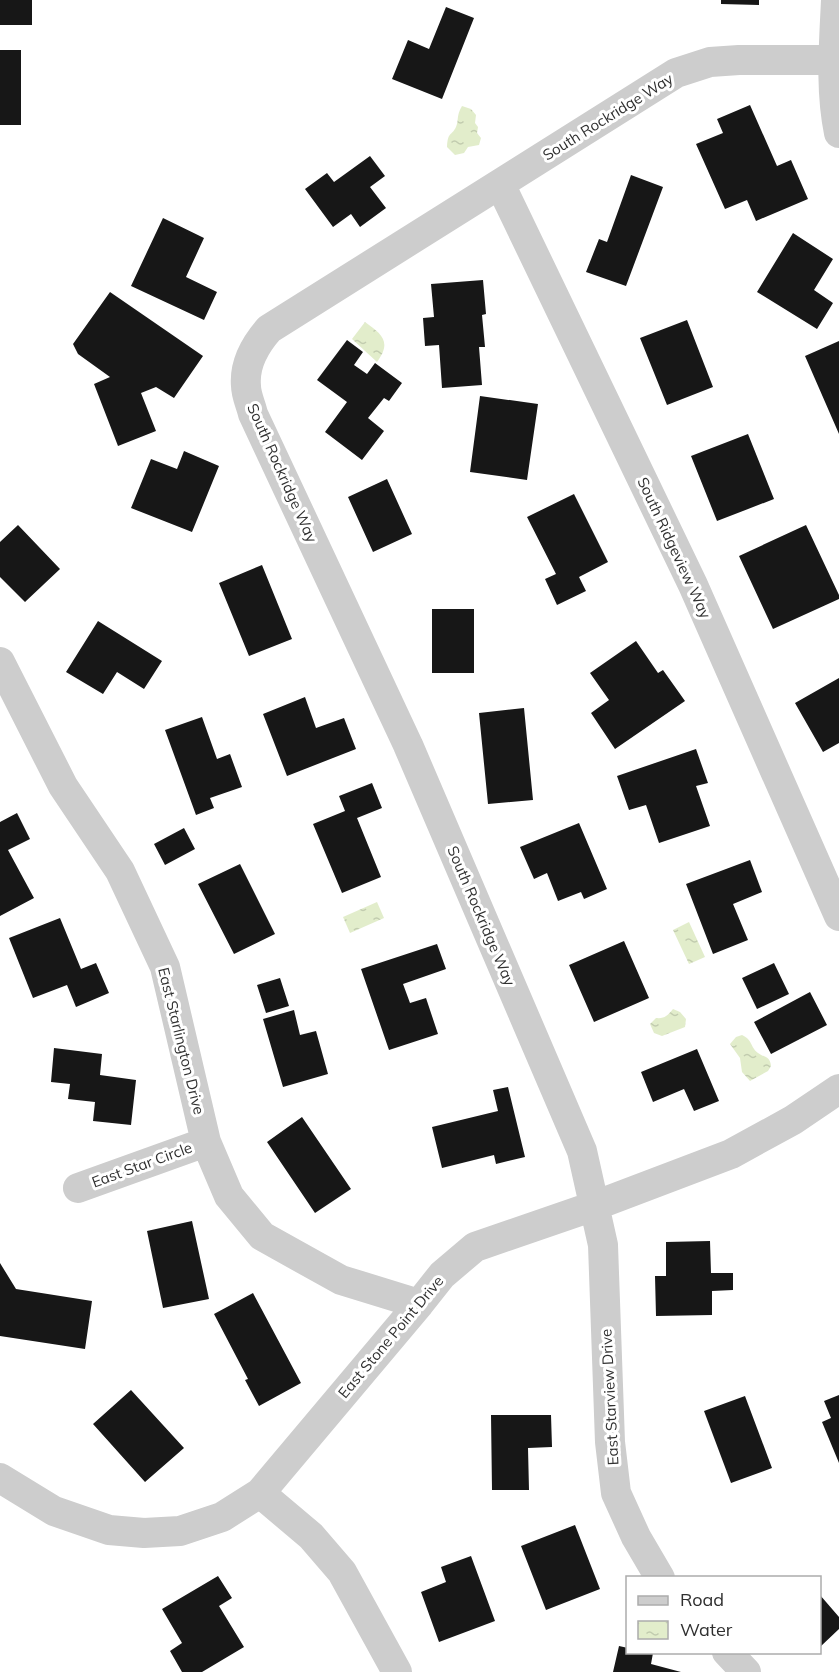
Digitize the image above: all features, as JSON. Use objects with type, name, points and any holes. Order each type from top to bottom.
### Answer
[{"type":"street","points":[[836,0],[833,60],[834,108],[839,133]]},
{"type":"street","name":"South Rockridge Way","points":[[594,1206],[582,1151],[408,745],[253,414],[245,385],[248,362],[256,344],[269,329],[676,74],[710,62],[833,60]]},
{"type":"street","name":"South Ridgeview Way","points":[[500,184],[693,585],[839,916]]},
{"type":"street","name":"East Starlington Drive","points":[[0,662],[63,786],[120,871],[165,967],[206,1142],[229,1196],[262,1236],[341,1280],[419,1304]]},
{"type":"street","name":"East Stone Point Drive","points":[[0,1479],[54,1511],[109,1530],[144,1533],[180,1531],[222,1517],[260,1493],[442,1275],[475,1247],[594,1206],[731,1154],[793,1120],[839,1089]]},
{"type":"street","name":"East Star Circle","points":[[78,1188],[206,1142]]},
{"type":"street","name":"East Starview Drive","points":[[594,1206],[603,1245],[610,1442],[616,1493],[636,1537],[659,1576]]},
{"type":"street","points":[[260,1493],[311,1536],[342,1572],[397,1672]]},
{"type":"street","points":[[728,1654],[746,1672]]},
{"type":"water","points":[[462,106],[471,109],[476,115],[477,133],[481,138],[479,145],[468,147],[464,153],[455,155],[447,147],[447,142],[456,127]]},
{"type":"water","points":[[365,322],[383,339],[384,349],[377,362],[352,339]]},
{"type":"water","points":[[377,902],[384,918],[350,933],[343,917]]},
{"type":"water","points":[[689,922],[705,957],[689,964],[673,930]]},
{"type":"water","points":[[673,1009],[680,1012],[686,1019],[685,1027],[662,1036],[654,1033],[650,1024],[656,1018],[666,1016]]},
{"type":"water","points":[[742,1035],[748,1039],[755,1051],[768,1059],[771,1066],[768,1071],[750,1081],[742,1072],[740,1058],[730,1044],[736,1037]]},
{"type":"building","points":[[0,0],[32,0],[32,25],[0,25]]},
{"type":"building","points":[[721,0],[759,0],[759,5],[721,4]]},
{"type":"building","points":[[446,7],[474,18],[442,99],[392,79],[408,40],[429,49]]},
{"type":"building","points":[[0,50],[21,50],[21,125],[0,125]]},
{"type":"building","points":[[750,105],[777,166],[791,160],[808,199],[756,221],[747,200],[725,209],[696,144],[723,133],[717,119]]},
{"type":"building","points":[[370,156],[385,176],[370,187],[386,208],[360,227],[351,214],[333,227],[305,189],[327,173],[334,182]]},
{"type":"building","points":[[631,175],[663,187],[626,286],[586,272],[599,239],[607,242]]},
{"type":"building","points":[[163,218],[204,238],[186,277],[217,292],[204,320],[131,286]]},
{"type":"building","points":[[793,233],[833,259],[814,290],[833,303],[817,329],[757,292]]},
{"type":"building","points":[[483,280],[486,314],[482,315],[485,347],[479,347],[482,385],[442,388],[439,345],[425,346],[423,318],[434,317],[431,284]]},
{"type":"building","points":[[110,292],[203,356],[174,398],[156,387],[141,393],[156,431],[118,446],[94,384],[110,377],[78,354],[73,344]]},
{"type":"building","points":[[687,320],[713,387],[667,405],[640,338]]},
{"type":"building","points":[[347,340],[363,352],[354,365],[367,374],[375,363],[402,383],[389,401],[384,398],[368,418],[384,431],[362,460],[325,432],[347,402],[317,380]]},
{"type":"building","points":[[839,341],[839,434],[805,356]]},
{"type":"building","points":[[480,396],[538,404],[527,480],[470,472]]},
{"type":"building","points":[[748,434],[774,499],[717,521],[691,456]]},
{"type":"building","points":[[184,451],[219,466],[192,532],[131,508],[151,459],[177,469]]},
{"type":"building","points":[[387,479],[412,534],[373,552],[348,497]]},
{"type":"building","points":[[574,494],[608,562],[579,577],[586,591],[557,605],[545,579],[556,574],[527,517]]},
{"type":"building","points":[[18,525],[60,569],[25,602],[0,577],[0,542]]},
{"type":"building","points":[[806,525],[839,599],[773,629],[739,556]]},
{"type":"building","points":[[262,565],[292,639],[249,656],[219,583]]},
{"type":"building","points":[[432,609],[474,609],[474,673],[432,673]]},
{"type":"building","points":[[98,621],[162,661],[144,689],[117,672],[103,694],[66,672]]},
{"type":"building","points":[[636,641],[658,673],[663,670],[685,701],[615,749],[591,713],[609,700],[590,673]]},
{"type":"building","points":[[839,678],[839,743],[823,752],[795,703]]},
{"type":"building","points":[[305,697],[316,728],[344,718],[356,749],[287,776],[263,714]]},
{"type":"building","points":[[524,708],[533,800],[488,804],[479,713]]},
{"type":"building","points":[[202,717],[217,759],[230,754],[242,787],[210,798],[214,808],[196,815],[165,730]]},
{"type":"building","points":[[696,749],[708,783],[696,786],[710,826],[659,843],[646,805],[629,810],[617,776]]},
{"type":"building","points":[[372,783],[382,808],[357,818],[381,877],[342,893],[313,824],[345,811],[339,796]]},
{"type":"building","points":[[17,813],[30,839],[8,850],[34,898],[0,916],[0,822]]},
{"type":"building","points":[[579,823],[607,889],[584,899],[581,892],[558,901],[547,873],[534,879],[520,847]]},
{"type":"building","points":[[184,828],[195,849],[165,865],[154,844]]},
{"type":"building","points":[[750,860],[762,892],[733,904],[748,940],[713,954],[686,884]]},
{"type":"building","points":[[240,864],[275,934],[234,954],[198,884]]},
{"type":"building","points":[[60,918],[81,969],[96,963],[109,993],[76,1007],[67,985],[33,998],[9,938]]},
{"type":"building","points":[[624,941],[649,998],[594,1022],[569,965]]},
{"type":"building","points":[[437,944],[446,969],[403,984],[410,1003],[426,998],[438,1034],[389,1050],[361,969]]},
{"type":"building","points":[[774,963],[789,994],[757,1009],[742,978]]},
{"type":"building","points":[[280,978],[289,1006],[266,1013],[257,985]]},
{"type":"building","points":[[810,992],[827,1025],[771,1054],[754,1022]]},
{"type":"building","points":[[294,1010],[300,1035],[316,1031],[328,1074],[283,1087],[263,1019]]},
{"type":"building","points":[[54,1048],[102,1054],[100,1075],[136,1080],[131,1125],[93,1121],[95,1102],[68,1099],[70,1084],[51,1082]]},
{"type":"building","points":[[697,1049],[719,1101],[694,1111],[684,1089],[653,1102],[641,1072]]},
{"type":"building","points":[[508,1087],[525,1157],[496,1164],[494,1155],[442,1168],[432,1127],[498,1111],[493,1090]]},
{"type":"building","points":[[302,1117],[351,1189],[315,1213],[267,1142]]},
{"type":"building","points":[[192,1221],[209,1299],[163,1308],[147,1231]]},
{"type":"building","points":[[710,1241],[711,1273],[733,1273],[733,1290],[712,1291],[712,1315],[656,1316],[655,1276],[666,1276],[666,1242]]},
{"type":"building","points":[[0,1263],[16,1289],[92,1301],[85,1349],[0,1336]]},
{"type":"building","points":[[253,1293],[301,1383],[259,1406],[245,1380],[248,1379],[214,1314]]},
{"type":"building","points":[[131,1390],[184,1448],[145,1482],[93,1424]]},
{"type":"building","points":[[839,1395],[839,1463],[822,1422],[831,1418],[824,1401]]},
{"type":"building","points":[[745,1396],[772,1468],[731,1483],[704,1411]]},
{"type":"building","points":[[491,1415],[551,1415],[552,1447],[528,1448],[529,1490],[492,1490]]},
{"type":"building","points":[[575,1525],[600,1589],[546,1610],[521,1546]]},
{"type":"building","points":[[471,1556],[495,1621],[439,1642],[421,1592],[446,1582],[441,1567]]},
{"type":"building","points":[[218,1576],[232,1598],[219,1606],[244,1647],[202,1672],[182,1672],[170,1651],[182,1643],[162,1609]]},
{"type":"building","points":[[821,1596],[839,1617],[839,1629],[821,1646]]},
{"type":"building","points":[[619,1646],[626,1648],[626,1654],[653,1654],[651,1664],[681,1672],[613,1672]]}]
